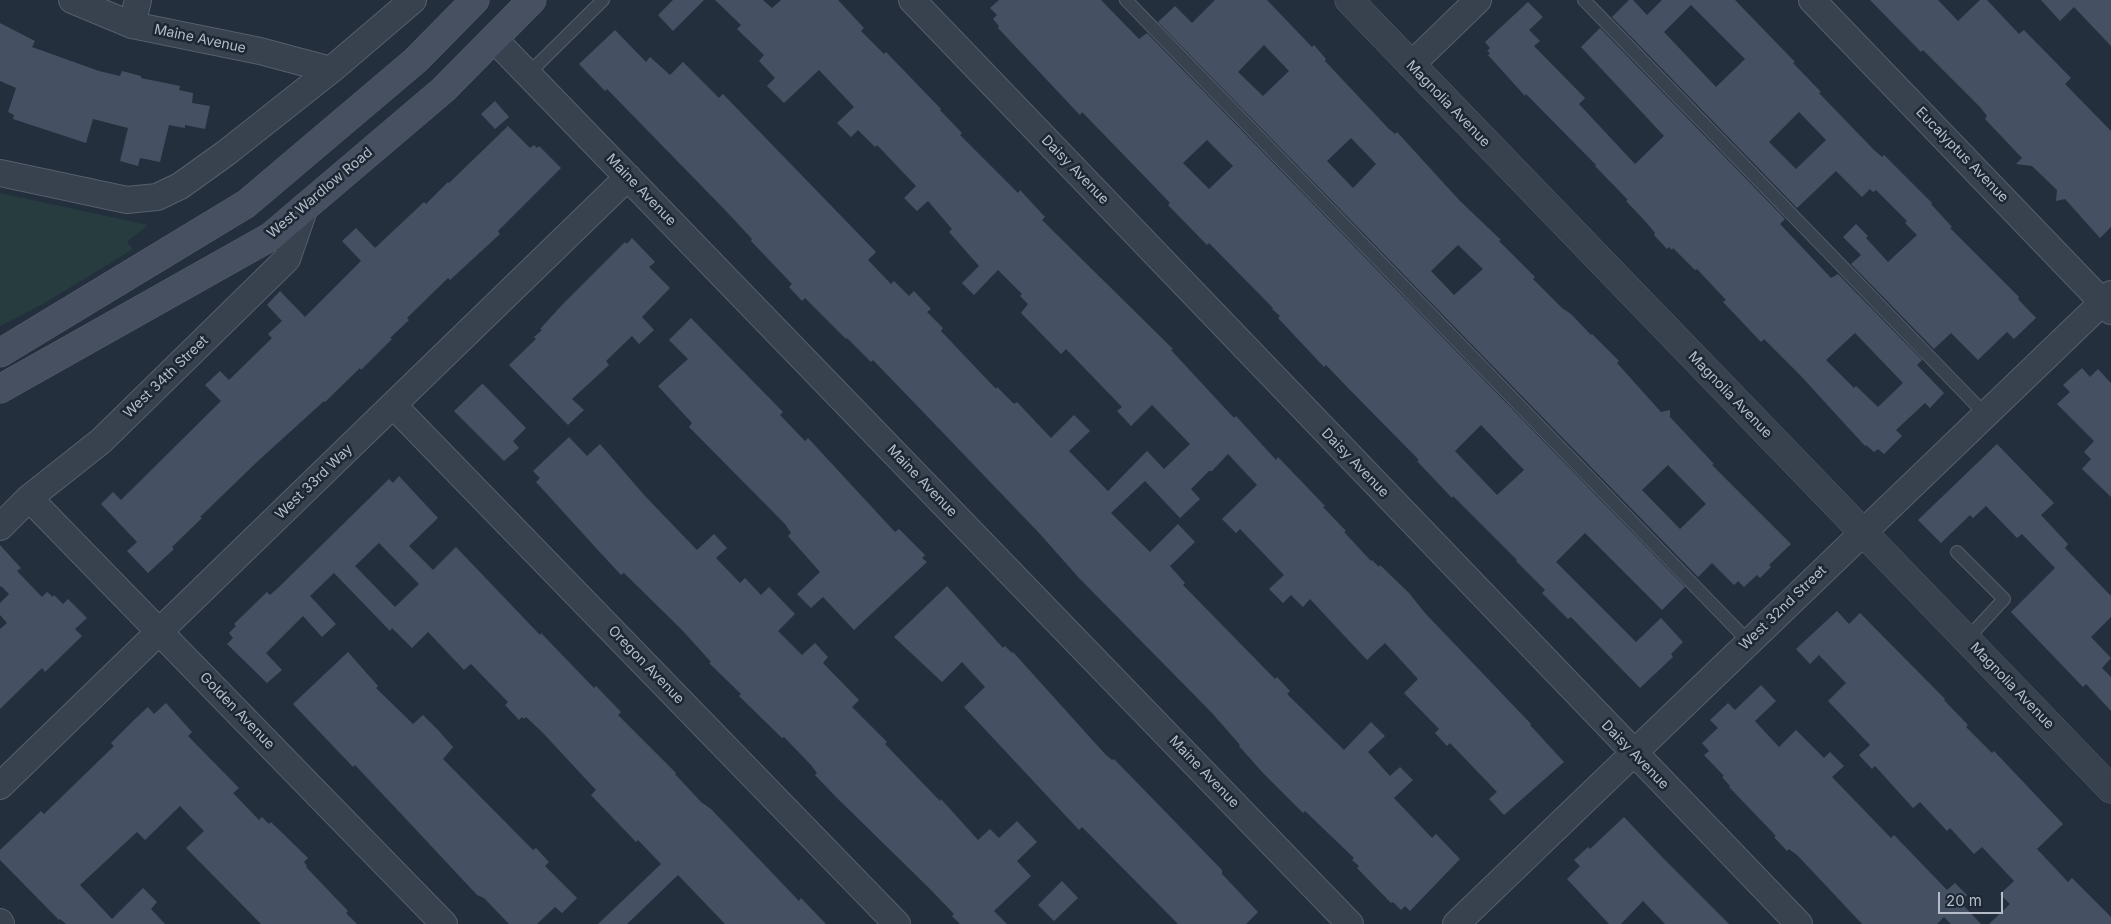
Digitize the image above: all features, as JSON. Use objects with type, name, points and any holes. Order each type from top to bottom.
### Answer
[{"type":"main road","points":[[0,353],[246,204],[416,60],[475,0]]},
{"type":"main road","name":"West Wardlow Road","points":[[0,389],[270,237],[443,90],[532,0]]},
{"type":"street","name":"Maine Avenue","points":[[72,0],[132,25],[260,51],[331,70]]},
{"type":"street","points":[[132,25],[138,0]]},
{"type":"street","points":[[0,173],[127,200],[157,197],[180,186],[218,159],[331,70],[413,0]]},
{"type":"street","name":"Daisy Avenue","points":[[912,0],[1799,924]]},
{"type":"street","name":"Magnolia Avenue","points":[[1349,0],[2111,789]]},
{"type":"street","points":[[1411,65],[1478,0]]},
{"type":"street","name":"Eucalyptus Avenue","points":[[1812,0],[2108,302]]},
{"type":"street","name":"Maine Avenue","points":[[494,38],[1350,924]]},
{"type":"street","name":"West 33rd Way","points":[[0,786],[628,178]]},
{"type":"street","name":"West 34th Street","points":[[0,527],[29,498],[101,441],[287,259],[305,207]]},
{"type":"street","name":"West 32nd Street","points":[[1456,924],[1985,414],[2108,302]]},
{"type":"street","name":"Oregon Avenue","points":[[394,406],[897,924]]},
{"type":"street","name":"Golden Avenue","points":[[29,498],[444,924]]},
{"type":"lane","points":[[528,74],[604,0]]},
{"type":"lane","points":[[1126,0],[1748,641]]},
{"type":"lane","points":[[1584,0],[1985,414]]},
{"type":"lane","points":[[1957,552],[2004,600],[1967,639]]},
{"type":"green space","points":[[0,193],[148,225],[127,242],[133,249],[43,304],[0,326]]},
{"type":"building","points":[[673,0],[704,0],[673,31],[658,15]]},
{"type":"building","points":[[715,0],[763,0],[772,8],[781,0],[838,0],[864,28],[861,31],[884,54],[886,52],[941,109],[962,133],[960,135],[1018,193],[1020,190],[1045,217],[1042,220],[1173,349],[1171,350],[1234,418],[1236,416],[1276,460],[1278,457],[1325,506],[1323,507],[1371,561],[1379,567],[1380,565],[1409,593],[1425,613],[1531,724],[1564,762],[1504,815],[1489,799],[1497,792],[1450,743],[1447,746],[1435,733],[1439,729],[1404,693],[1418,679],[1385,643],[1367,660],[1310,599],[1303,607],[1291,595],[1283,603],[1269,589],[1284,575],[1240,529],[1236,533],[1222,519],[1257,485],[1228,454],[1191,489],[1200,499],[1180,518],[1145,481],[1111,513],[1150,552],[1178,524],[1195,542],[1170,566],[1185,583],[1183,585],[1275,679],[1277,677],[1290,691],[1287,694],[1344,750],[1371,722],[1385,736],[1368,752],[1390,776],[1400,767],[1413,780],[1394,798],[1432,838],[1436,834],[1460,859],[1410,911],[1405,906],[1401,910],[1393,902],[1391,903],[1357,868],[1359,866],[1352,860],[1354,858],[1305,811],[1303,813],[1263,773],[1212,713],[1079,578],[1040,534],[873,360],[871,362],[805,298],[802,301],[789,287],[792,284],[751,241],[752,239],[726,211],[607,89],[605,91],[579,64],[615,30],[646,62],[650,57],[670,75],[683,62],[719,98],[723,94],[876,252],[868,260],[891,284],[894,281],[909,296],[914,291],[931,309],[927,312],[943,328],[941,331],[996,389],[997,387],[1014,404],[1017,402],[1051,438],[1074,415],[1090,431],[1069,451],[1108,491],[1147,451],[1164,469],[1190,444],[1152,405],[1131,426],[1117,411],[1122,407],[1066,349],[1061,354],[1021,313],[1028,304],[1020,296],[1022,294],[998,270],[974,295],[962,283],[979,266],[949,232],[952,229],[928,201],[917,211],[904,198],[916,186],[877,145],[875,147],[858,130],[851,137],[837,123],[854,107],[819,70],[784,103],[767,86],[775,78],[759,61],[764,55],[737,29],[741,25]]},
{"type":"building","points":[[999,0],[1101,0],[1139,39],[1147,33],[1685,587],[1662,610],[1585,533],[1556,562],[1636,642],[1661,618],[1683,642],[1671,654],[1673,657],[1640,688],[1571,617],[1568,619],[1542,593],[1545,590],[1517,560],[1453,496],[1452,498],[1417,461],[1419,460],[1326,365],[1324,367],[1278,318],[1280,316],[1273,308],[1209,243],[1207,245],[1168,205],[1170,203],[1082,112],[1080,115],[1077,112],[998,28],[999,26],[993,19],[997,15],[990,8]],"holes":[[[1207,140],[1233,166],[1209,189],[1183,163]],[[1481,425],[1524,470],[1497,495],[1455,451]]]},
{"type":"building","points":[[1215,0],[1267,0],[1312,47],[1314,45],[1326,59],[1325,61],[1388,128],[1395,134],[1397,132],[1460,201],[1501,240],[1499,241],[1535,277],[1533,279],[1619,361],[1617,363],[1661,412],[1670,410],[1670,417],[1714,464],[1712,465],[1791,544],[1769,565],[1771,567],[1760,578],[1757,575],[1744,587],[1738,581],[1734,585],[1712,563],[1698,577],[1158,22],[1175,6],[1192,23]],"holes":[[[1264,45],[1289,71],[1263,96],[1238,72]],[[1351,138],[1376,164],[1353,188],[1327,161]],[[1458,245],[1483,269],[1454,295],[1431,271]],[[1668,465],[1706,504],[1680,529],[1642,490]]]},
{"type":"building","points":[[1629,0],[1633,0],[1647,15],[1662,0],[1735,0],[1795,62],[1793,63],[1821,92],[1819,93],[1874,150],[1882,157],[1884,155],[1932,203],[1952,227],[1950,228],[2019,297],[2018,299],[2036,318],[2014,339],[2007,332],[1978,360],[1951,333],[1934,349],[1851,264],[1861,255],[1843,237],[1856,224],[1888,262],[1917,235],[1905,223],[1907,221],[1876,190],[1873,192],[1870,189],[1862,197],[1836,171],[1797,208],[1612,17]],"holes":[[[1691,5],[1745,59],[1716,87],[1664,32]],[[1799,112],[1826,140],[1796,169],[1769,142]]]},
{"type":"building","points":[[1870,0],[1938,0],[1958,21],[1980,0],[1987,0],[2019,34],[2024,30],[2071,78],[2065,84],[2111,131],[2111,227],[2100,238],[2065,199],[2056,201],[2057,190],[2032,166],[2016,164],[2022,158],[1985,119],[1987,116],[1980,107],[1923,50],[1921,52]]},
{"type":"building","points":[[2041,0],[2111,0],[2111,46],[2074,7],[2060,21]]},
{"type":"building","points":[[1528,2],[1543,17],[1529,30],[1540,41],[1534,46],[1585,98],[1579,104],[1635,164],[1664,136],[1581,47],[1600,28],[1785,219],[1780,224],[1831,278],[1838,274],[1922,360],[1917,365],[1944,393],[1930,408],[1925,403],[1896,430],[1902,436],[1884,454],[1878,449],[1874,452],[1865,446],[1800,375],[1764,339],[1761,342],[1723,302],[1726,300],[1697,269],[1695,270],[1673,248],[1672,250],[1669,247],[1667,249],[1654,235],[1655,233],[1646,222],[1626,201],[1628,200],[1596,165],[1526,94],[1525,96],[1488,55],[1490,53],[1487,51],[1490,48],[1485,42]],"holes":[[[1855,333],[1903,383],[1878,407],[1856,386],[1854,388],[1826,360]]]},
{"type":"building","points":[[0,23],[35,41],[32,47],[99,71],[120,76],[122,71],[141,76],[141,78],[180,86],[179,90],[193,93],[192,103],[210,106],[205,129],[185,125],[185,128],[169,125],[160,162],[140,158],[138,166],[120,161],[128,128],[93,119],[86,143],[13,119],[14,115],[8,112],[16,88],[0,81]]},
{"type":"building","points":[[495,101],[509,117],[495,129],[481,114]]},
{"type":"building","points":[[508,126],[530,148],[534,145],[537,148],[539,146],[561,168],[498,231],[500,234],[450,280],[448,278],[407,318],[409,320],[361,370],[360,368],[325,402],[258,461],[200,517],[202,518],[172,547],[174,549],[148,573],[127,551],[137,542],[101,504],[113,492],[121,500],[221,401],[205,385],[220,371],[229,380],[272,338],[268,334],[282,321],[267,305],[280,291],[305,317],[361,261],[342,241],[356,228],[375,248],[424,202],[426,204],[449,183]]},
{"type":"building","points":[[632,238],[655,262],[649,267],[670,288],[642,317],[654,330],[639,344],[632,336],[606,361],[609,365],[572,399],[584,410],[568,425],[509,365],[536,339],[534,337],[542,330],[540,329],[562,305],[625,242],[627,244]]},
{"type":"building","points":[[691,318],[783,412],[780,415],[805,441],[808,438],[895,532],[899,529],[925,555],[922,558],[927,562],[854,630],[823,597],[811,608],[797,594],[820,572],[788,536],[791,533],[785,524],[689,427],[692,423],[658,386],[688,359],[669,340]]},
{"type":"building","points":[[2082,368],[2090,377],[2098,369],[2111,383],[2111,497],[2082,469],[2091,459],[2084,452],[2094,441],[2057,404],[2070,392],[2063,385]]},
{"type":"building","points":[[482,384],[526,428],[513,441],[519,448],[504,461],[454,411]]},
{"type":"building","points":[[569,437],[587,456],[600,444],[645,496],[697,550],[714,534],[727,548],[716,558],[740,583],[745,578],[761,595],[769,587],[795,614],[778,631],[802,655],[815,643],[828,657],[823,663],[859,700],[852,707],[978,840],[990,829],[999,838],[1017,821],[1037,842],[1017,861],[1031,876],[994,911],[1007,924],[960,924],[952,916],[954,914],[929,888],[815,775],[817,773],[811,765],[784,737],[782,738],[739,696],[741,694],[709,663],[711,662],[682,630],[624,573],[621,575],[536,482],[540,478],[533,471]]},
{"type":"building","points":[[1997,444],[2054,503],[2041,515],[2068,544],[2065,548],[2111,596],[2111,617],[2091,637],[2111,658],[2102,668],[2111,677],[2111,711],[2086,684],[2083,687],[2011,612],[2055,568],[2022,534],[2017,538],[1986,506],[1973,518],[1970,515],[1941,543],[1918,520]]},
{"type":"building","points":[[399,476],[438,518],[409,546],[433,570],[456,547],[540,635],[541,633],[594,688],[596,686],[621,712],[618,715],[676,773],[701,802],[711,809],[799,901],[801,898],[826,924],[725,924],[678,875],[627,924],[598,924],[661,864],[638,840],[636,842],[591,795],[596,790],[542,732],[526,717],[524,719],[522,717],[519,720],[505,705],[508,702],[471,664],[464,670],[428,632],[412,648],[392,628],[390,631],[334,573],[310,596],[336,624],[322,637],[303,616],[266,653],[282,670],[267,683],[227,644],[233,638],[229,633],[236,626],[234,624],[267,592],[270,595],[279,587],[389,479],[393,483]],"holes":[[[379,543],[419,584],[395,607],[355,566]]]},
{"type":"building","points":[[0,545],[21,568],[17,571],[42,597],[47,592],[53,597],[54,595],[63,604],[68,599],[87,618],[75,629],[82,636],[45,672],[42,668],[0,709],[0,629],[7,623],[0,615],[0,603],[9,594],[0,587]]},
{"type":"building","points":[[947,586],[1003,648],[1005,646],[1013,652],[1105,754],[1112,760],[1114,759],[1222,870],[1222,874],[1258,912],[1246,924],[1178,924],[1082,827],[1079,830],[964,707],[985,687],[962,662],[942,682],[894,637]]},
{"type":"building","points":[[1837,611],[1849,624],[1860,613],[1945,699],[1968,725],[1966,727],[1992,753],[1994,751],[2063,824],[2037,849],[2068,882],[2072,878],[2111,917],[2111,924],[1989,924],[2010,904],[2000,894],[2014,881],[1982,847],[1974,854],[1950,828],[1947,831],[1920,802],[1913,808],[1875,766],[1872,769],[1859,755],[1870,745],[1828,701],[1846,683],[1819,655],[1810,664],[1796,649]]},
{"type":"building","points":[[348,652],[378,686],[376,688],[413,724],[423,715],[438,730],[453,747],[443,759],[533,850],[536,848],[549,862],[545,866],[577,898],[562,913],[555,907],[537,924],[509,924],[484,898],[477,895],[355,765],[353,767],[293,704]]},
{"type":"building","points":[[1761,685],[1776,701],[1755,721],[1779,747],[1796,730],[1824,758],[1830,752],[1844,766],[1832,777],[1891,838],[1894,835],[1947,890],[1955,883],[1967,895],[1960,902],[1981,924],[1951,924],[1944,917],[1937,924],[1862,924],[1798,856],[1789,849],[1787,851],[1774,837],[1776,836],[1729,787],[1722,777],[1724,776],[1704,755],[1709,751],[1702,743],[1718,728],[1710,720],[1728,703],[1735,710]]},
{"type":"building","points":[[166,703],[192,732],[188,736],[239,788],[233,793],[259,820],[262,817],[269,824],[271,822],[308,858],[304,862],[306,867],[348,911],[346,913],[357,924],[261,924],[186,848],[204,831],[180,806],[145,840],[137,832],[80,885],[112,919],[143,888],[157,902],[151,909],[165,924],[66,924],[59,920],[0,860],[0,850],[41,811],[44,814],[114,746],[111,743],[134,720],[148,707],[154,714]]},
{"type":"building","points":[[1624,817],[1729,924],[1665,924],[1643,901],[1621,924],[1609,924],[1567,879],[1580,866],[1574,860],[1588,847],[1590,849]]},
{"type":"building","points":[[1062,881],[1078,898],[1054,921],[1038,905]]}]
